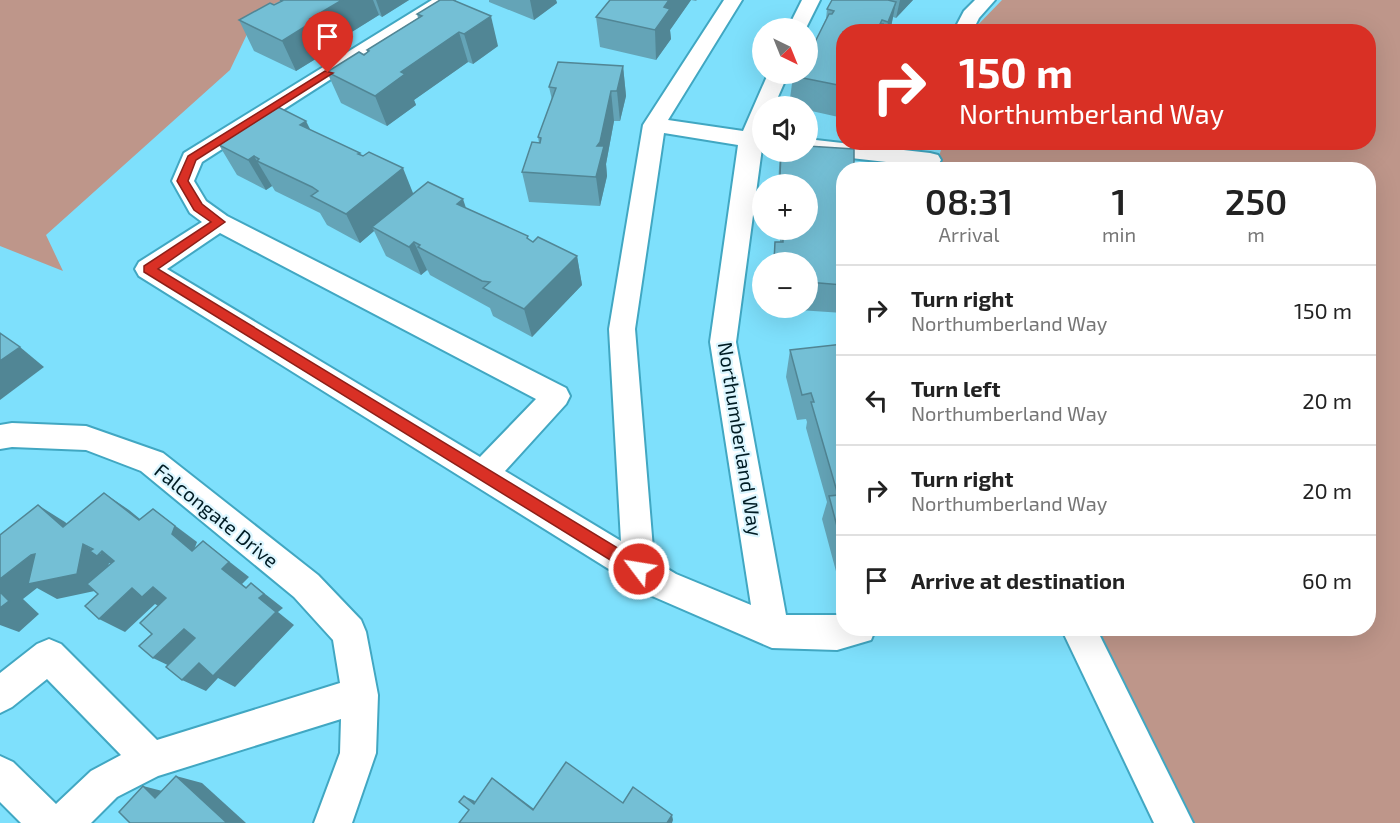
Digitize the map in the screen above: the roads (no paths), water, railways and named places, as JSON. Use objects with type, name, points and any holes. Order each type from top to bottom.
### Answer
[{"type":"street","points":[[445,0],[192,158],[183,181],[198,207],[219,222],[556,396],[483,474]]},
{"type":"street","points":[[639,569],[622,329],[654,125],[733,0]]},
{"type":"street","points":[[802,18],[811,0]]},
{"type":"street","points":[[966,24],[971,15],[986,0]]},
{"type":"street","points":[[654,125],[752,140]]},
{"type":"street","points":[[818,147],[836,149]]},
{"type":"street","points":[[852,150],[930,157]]},
{"type":"street","name":"Northumberland Way","points":[[753,162],[723,342],[772,631]]},
{"type":"street","points":[[219,222],[148,269],[664,585],[772,631],[836,633]]},
{"type":"street","name":"Falcongate Drive","points":[[0,437],[12,435],[86,438],[152,462],[306,586],[350,632],[360,695],[358,753],[333,823]]},
{"type":"street","points":[[1082,636],[1174,823]]},
{"type":"street","points":[[0,695],[49,656],[151,760]]},
{"type":"street","points":[[64,823],[104,784],[151,760],[360,695]]},
{"type":"street","points":[[0,775],[48,823]]}]
